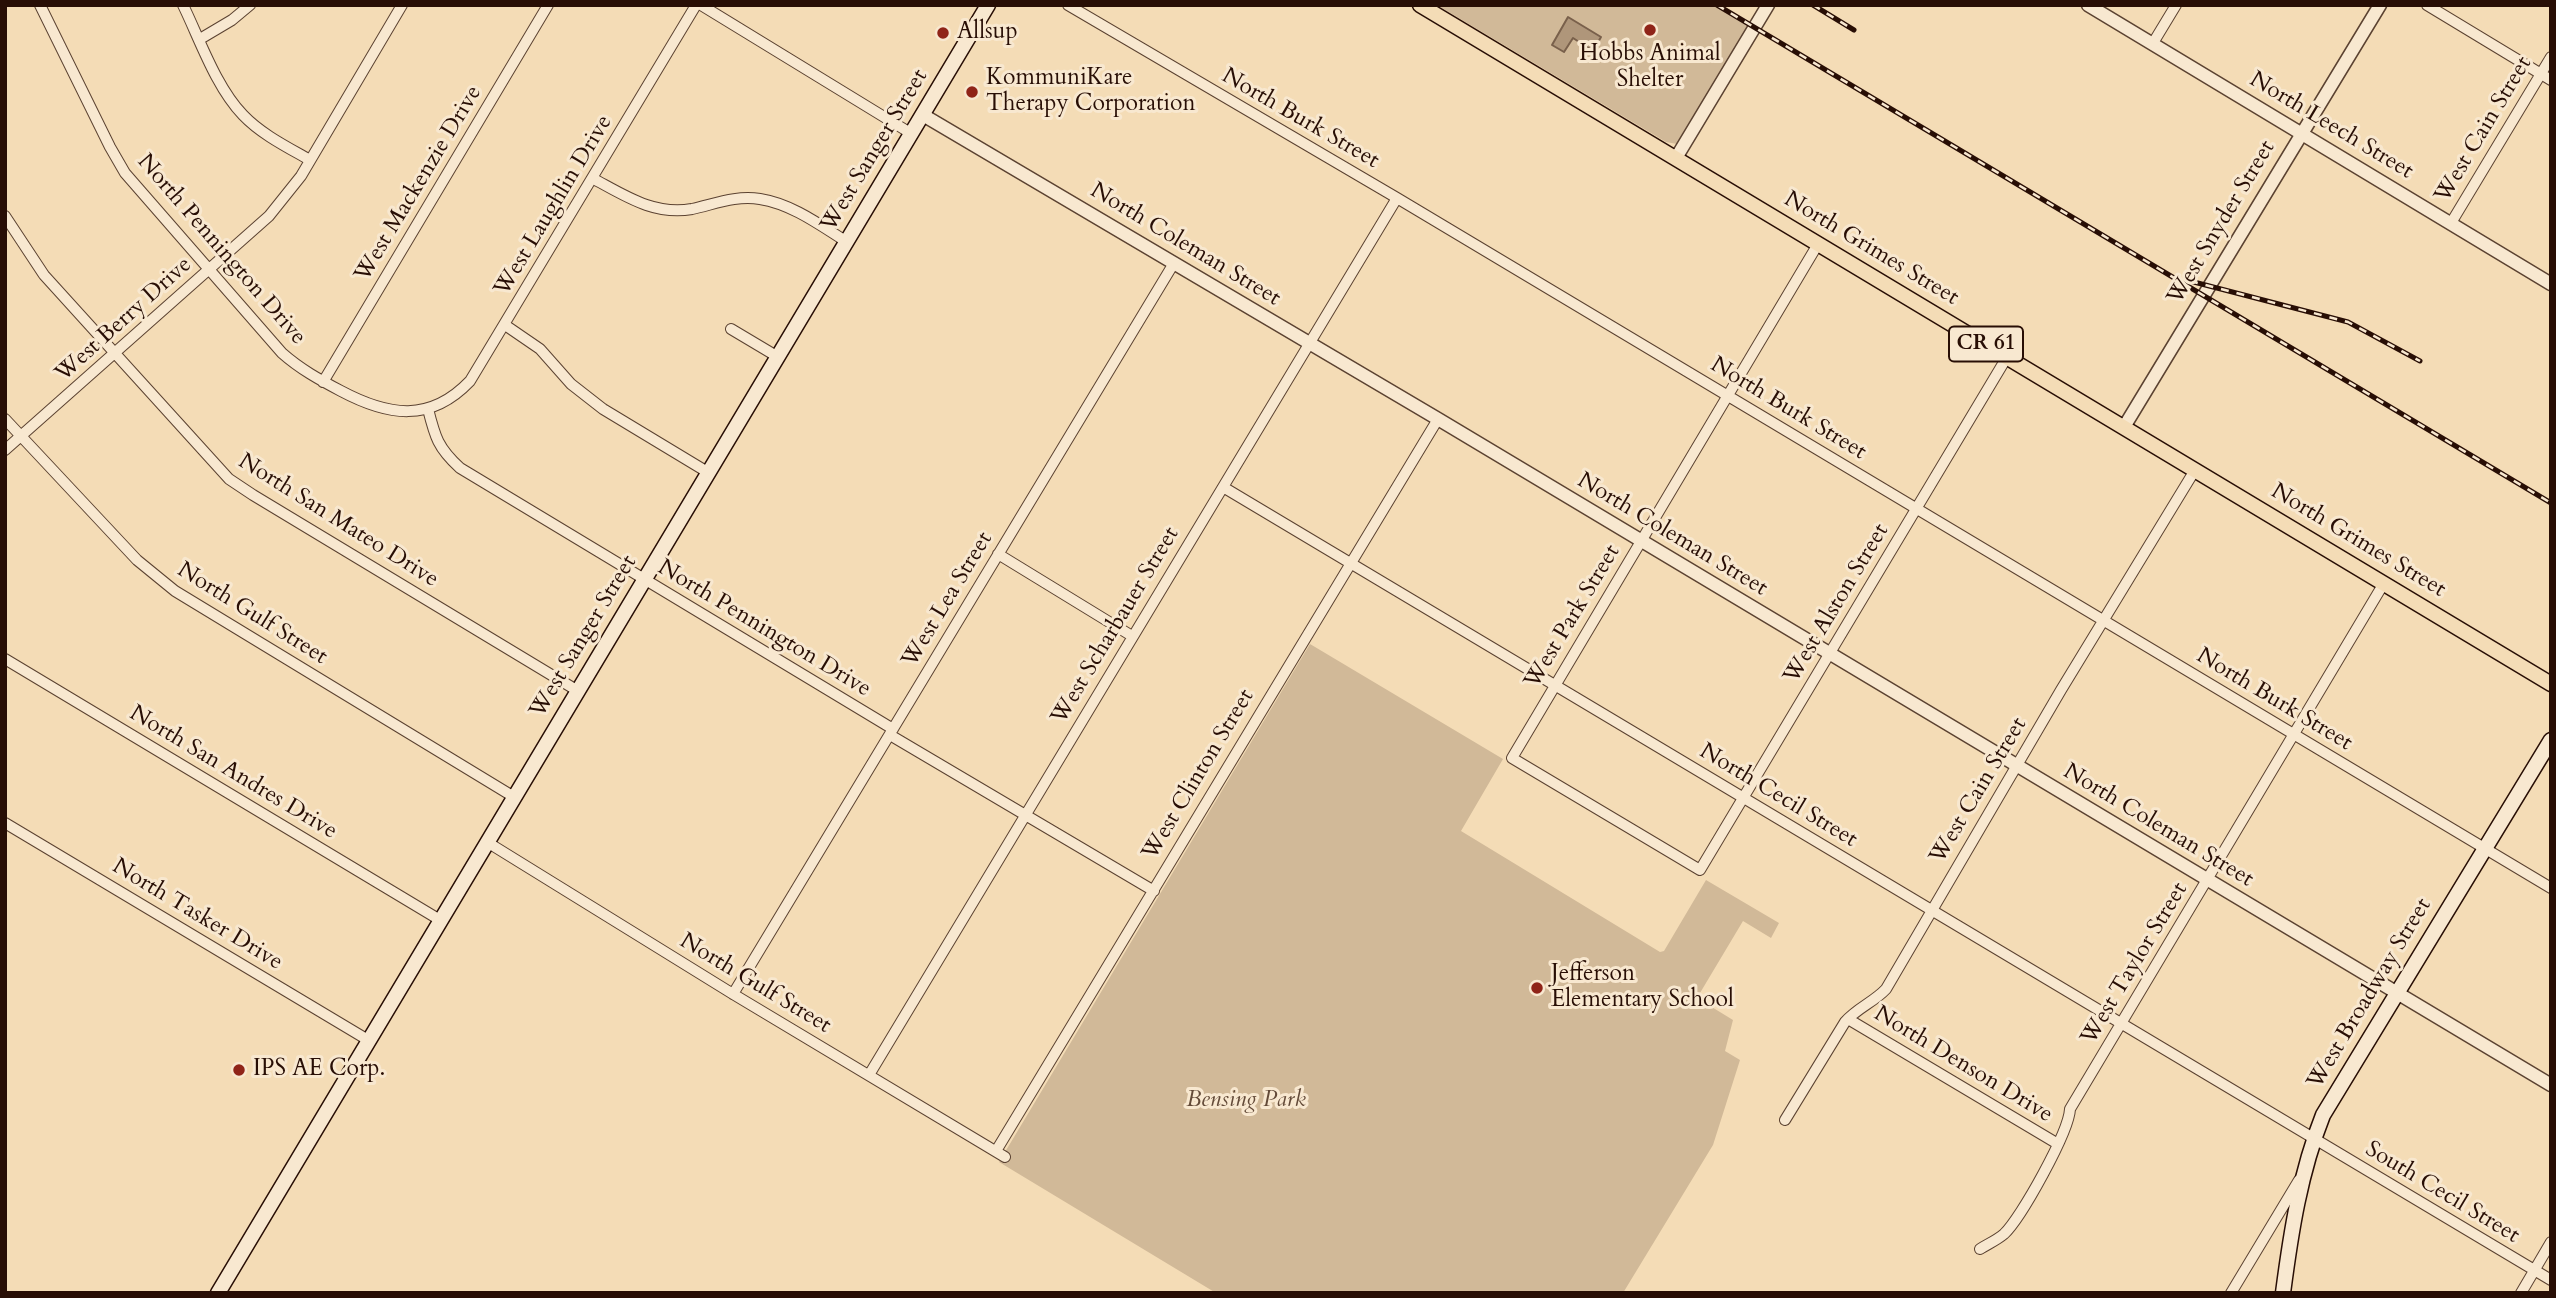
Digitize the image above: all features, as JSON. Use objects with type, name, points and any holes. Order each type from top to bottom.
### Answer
[{"type":"main road","name":"West Sanger Street","points":[[218,1293],[988,5]]},
{"type":"main road","name":"North Grimes Street","points":[[1420,5],[2551,684]]},
{"type":"main road","name":"West Broadway Street","points":[[2283,1293],[2292,1228],[2304,1174],[2323,1115],[2551,740]]},
{"type":"street","name":"North Pennington Drive","points":[[40,5],[125,173],[282,353],[299,368],[378,409],[410,413],[428,409],[443,453],[460,468],[1025,815],[1154,891]]},
{"type":"street","points":[[183,5],[224,90],[243,115],[274,139],[310,160]]},
{"type":"street","points":[[200,39],[232,20],[250,5]]},
{"type":"street","name":"West Berry Drive","points":[[5,450],[269,216],[287,195],[310,160],[402,5]]},
{"type":"street","name":"West Mackenzie Drive","points":[[324,382],[548,5]]},
{"type":"street","name":"West Laughlin Drive","points":[[428,409],[460,392],[470,382],[696,5]]},
{"type":"street","points":[[701,5],[912,134]]},
{"type":"street","name":"North Burk Street","points":[[1068,5],[1398,198],[2551,888]]},
{"type":"street","points":[[1676,158],[1768,5]]},
{"type":"street","name":"North Leech Street","points":[[2088,5],[2551,284]]},
{"type":"street","points":[[2153,43],[2176,5]]},
{"type":"street","name":"West Snyder Street","points":[[2124,427],[2379,5]]},
{"type":"street","points":[[2427,5],[2551,80]]},
{"type":"street","name":"West Cain Street","points":[[2451,223],[2551,57]]},
{"type":"street","name":"North Coleman Street","points":[[923,115],[1438,419],[2551,1085]]},
{"type":"street","points":[[592,178],[634,201],[660,210],[693,209],[738,198],[780,203],[847,242]]},
{"type":"street","name":"West Scharbauer Street","points":[[869,1075],[1398,198]]},
{"type":"street","name":"North San Mateo Drive","points":[[5,216],[44,275],[114,355],[239,486],[578,691]]},
{"type":"street","name":"West Park Street","points":[[1700,870],[1511,758],[1818,244]]},
{"type":"street","name":"West Lea Street","points":[[733,994],[1174,263]]},
{"type":"street","points":[[505,325],[540,349],[571,384],[603,409],[709,472]]},
{"type":"street","points":[[731,328],[778,357]]},
{"type":"street","name":"West Alston Street","points":[[1700,870],[2007,357]]},
{"type":"street","name":"North Gulf Street","points":[[5,419],[137,560],[175,591],[514,797]]},
{"type":"street","name":"West Clinton Street","points":[[1001,1154],[1154,891],[1438,419]]},
{"type":"street","name":"West Cain Street","points":[[1785,1120],[1848,1018],[1886,989],[2016,766],[2195,470]]},
{"type":"street","name":"North Cecil Street","points":[[1223,487],[2314,1139]]},
{"type":"street","points":[[998,554],[1132,636]]},
{"type":"street","name":"West Taylor Street","points":[[1980,1249],[2005,1233],[2023,1207],[2070,1119],[2070,1109],[2384,583]]},
{"type":"street","name":"North San Andres Drive","points":[[5,659],[440,920]]},
{"type":"street","name":"North Tasker Drive","points":[[5,823],[368,1040]]},
{"type":"street","name":"North Gulf Street","points":[[487,842],[733,994],[1001,1154]]},
{"type":"street","name":"North Denson Drive","points":[[1848,1018],[2058,1144]]},
{"type":"street","name":"South Cecil Street","points":[[2314,1139],[2551,1280]]},
{"type":"street","points":[[2231,1293],[2304,1174]]},
{"type":"street","points":[[2521,1293],[2551,1242]]},
{"type":"green space","points":[[1437,5],[1718,5],[1750,25],[1677,144],[1666,142]]},
{"type":"green space","name":"Bensing Park","points":[[1310,644],[1503,759],[1461,831],[1660,952],[1664,951],[1706,880],[1779,923],[1771,938],[1743,921],[1697,998],[1733,1020],[1725,1051],[1740,1060],[1713,1145],[1623,1293],[1216,1293],[999,1162]]},
{"type":"shaded area","points":[[1568,17],[1601,37],[1593,51],[1573,38],[1564,52],[1552,45]]},
{"type":"railway","points":[[1717,5],[2551,503]]},
{"type":"railway","points":[[1813,5],[1854,30]]},
{"type":"railway","points":[[2190,281],[2348,322],[2420,361]]},
{"type":"place","name":"Hobbs Animal Shelter","points":[[1650,30]]},
{"type":"place","name":"Allsup","points":[[943,33]]},
{"type":"place","name":"KommuniKare Therapy Corporation","points":[[972,92]]},
{"type":"place","name":"Jefferson Elementary School","points":[[1537,988]]},
{"type":"place","name":"IPS AE Corp.","points":[[239,1070]]}]
